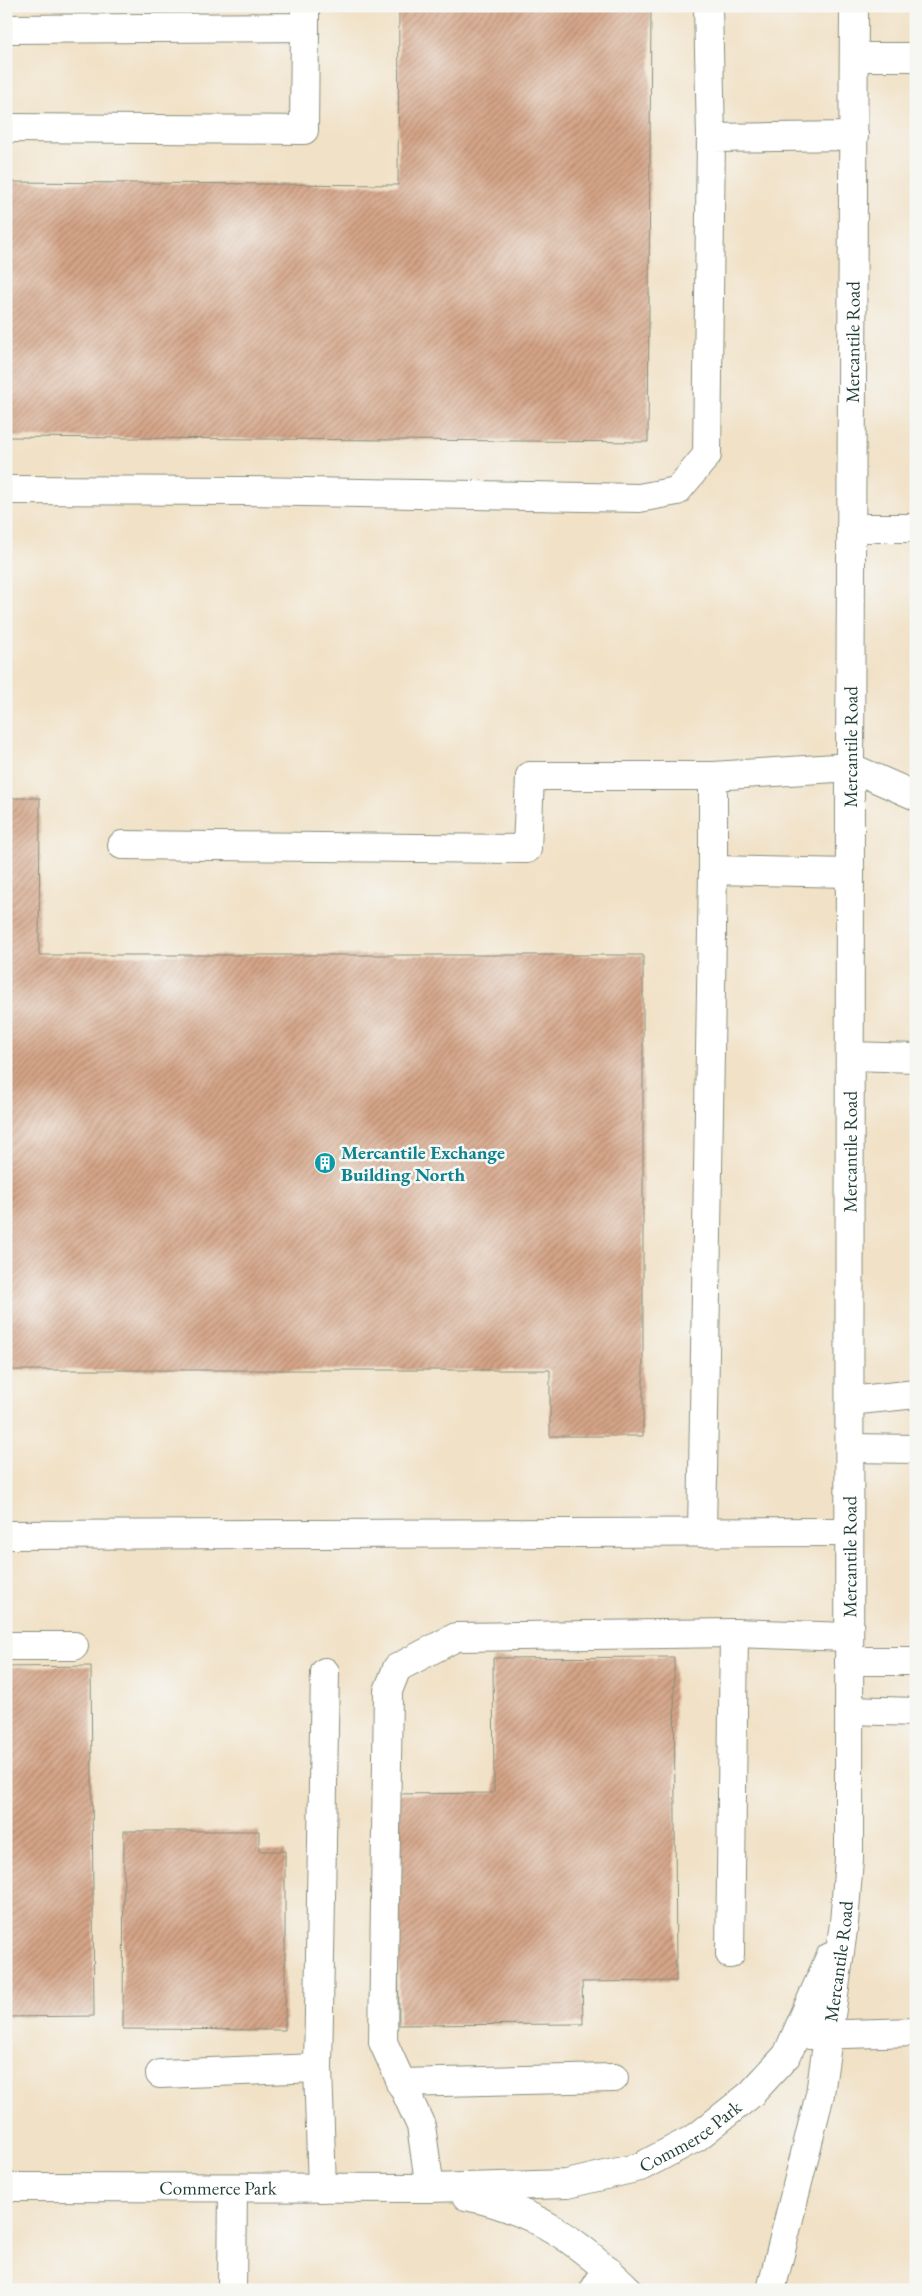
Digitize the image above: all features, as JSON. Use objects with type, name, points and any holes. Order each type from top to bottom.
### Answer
[{"type":"street","points":[[6,490],[254,491],[639,498],[678,491],[707,455],[711,138],[708,6]]},
{"type":"street","name":"Mercantile Road","points":[[771,2290],[820,2094],[844,1923],[849,1859],[850,767],[854,6]]},
{"type":"street","points":[[6,29],[305,17],[304,130],[6,128]]},
{"type":"street","points":[[854,57],[916,57]]},
{"type":"street","points":[[711,138],[854,136]]},
{"type":"street","points":[[851,528],[916,528]]},
{"type":"street","points":[[122,845],[527,849],[530,776],[713,776],[850,767],[916,796]]},
{"type":"street","points":[[702,1533],[713,776]]},
{"type":"street","points":[[713,870],[850,873]]},
{"type":"street","points":[[850,1056],[916,1058]]},
{"type":"street","points":[[850,1401],[916,1394]]},
{"type":"street","points":[[850,1448],[916,1449]]},
{"type":"street","points":[[6,1535],[849,1532]]},
{"type":"street","points":[[730,1954],[734,1633]]},
{"type":"street","points":[[430,2188],[421,2126],[382,2042],[388,1691],[397,1668],[456,1637],[734,1633],[848,1649],[916,1662]]},
{"type":"street","points":[[6,1646],[74,1646]]},
{"type":"street","points":[[322,2188],[318,2068],[325,1672]]},
{"type":"street","points":[[849,1710],[916,1712]]},
{"type":"street","name":"Commerce Park","points":[[6,2187],[430,2188],[568,2184],[640,2167],[697,2137],[751,2094],[788,2055],[844,1923]]},
{"type":"street","points":[[796,2035],[916,2032]]},
{"type":"street","points":[[160,2074],[318,2068]]},
{"type":"street","points":[[400,2083],[614,2078]]},
{"type":"street","points":[[232,2290],[233,2188]]},
{"type":"street","name":"Commerce Park","points":[[430,2188],[493,2201],[543,2221],[593,2256],[600,2279],[629,2290]]},
{"type":"building","points":[[399,6],[651,6],[648,442],[6,437],[6,182],[398,185]]},
{"type":"building","name":"Mercantile Exchange Building North","points":[[6,798],[40,798],[39,955],[643,955],[643,1436],[550,1436],[550,1370],[6,1370]]},
{"type":"building","points":[[674,1657],[676,1981],[582,1982],[583,2024],[399,2025],[397,1794],[494,1793],[493,1658]]},
{"type":"building","points":[[91,1666],[94,2016],[6,2017],[6,1667]]},
{"type":"building","points":[[124,1831],[259,1831],[259,1851],[285,1851],[285,2030],[123,2029]]},
{"type":"place","name":"Mercantile Exchange Building North","points":[[325,1163]]}]
